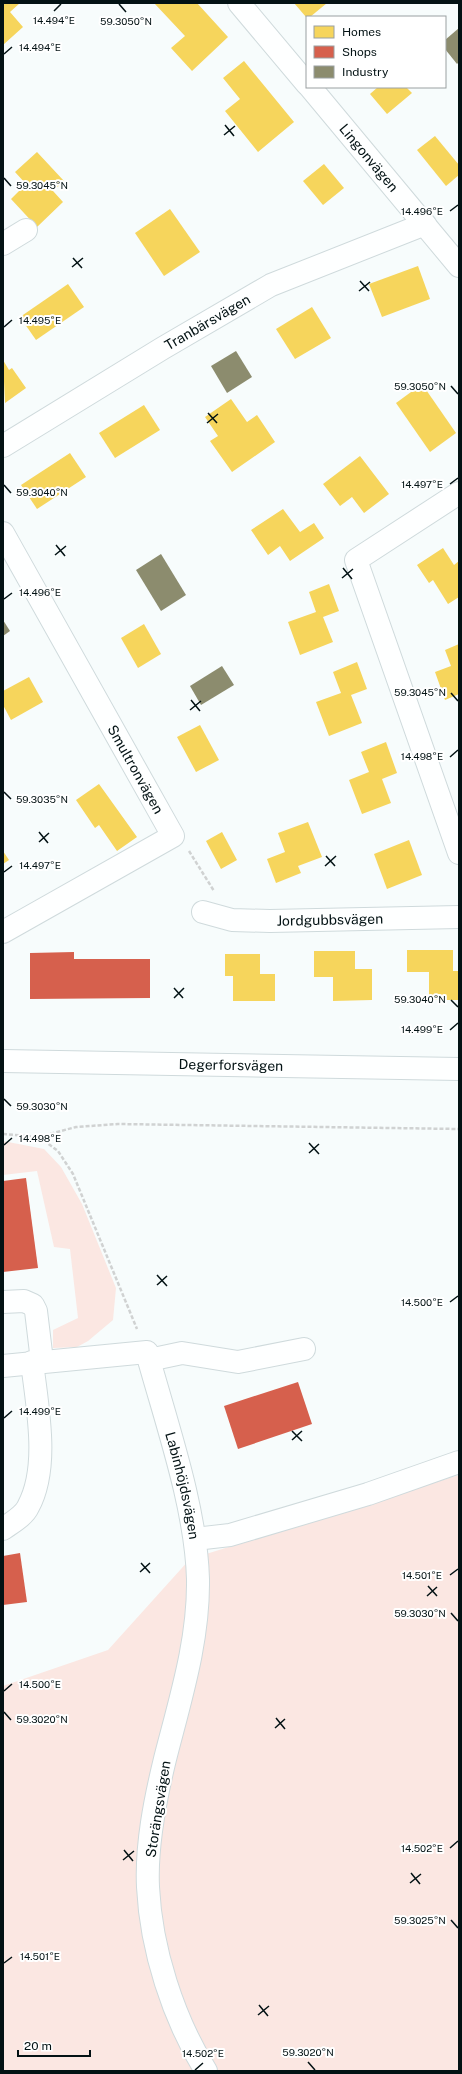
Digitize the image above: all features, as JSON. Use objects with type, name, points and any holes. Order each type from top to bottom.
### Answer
[{"type":"street","points":[[239,3],[306,83]]},
{"type":"street","name":"Lingonvägen","points":[[311,88],[459,266]]},
{"type":"street","name":"Tranbärsvägen","points":[[3,446],[163,348],[271,285],[425,224]]},
{"type":"street","points":[[3,244],[26,230]]},
{"type":"street","points":[[459,492],[356,560],[459,853]]},
{"type":"street","name":"Smultronvägen","points":[[3,533],[173,836]]},
{"type":"street","points":[[3,932],[173,836]]},
{"type":"street","name":"Jordgubbsvägen","points":[[203,912],[232,920],[270,921],[459,917]]},
{"type":"street","name":"Degerforsvägen","points":[[3,1061],[459,1069]]},
{"type":"street","points":[[3,1302],[24,1301],[33,1305],[36,1311],[40,1476],[28,1508],[3,1529]]},
{"type":"street","points":[[3,1366],[37,1362],[182,1353],[238,1362],[304,1349]]},
{"type":"street","name":"Labinhöjdsvägen","points":[[148,1356],[179,1469],[195,1539],[230,1535],[368,1494],[459,1462]]},
{"type":"street","name":"Storängsvägen","points":[[195,1539],[198,1579],[195,1625],[188,1673],[165,1761],[153,1817],[149,1851],[148,1887],[154,1930],[166,1985],[183,2028],[206,2071]]},
{"type":"path","points":[[173,836],[186,846],[232,920]]},
{"type":"path","points":[[3,1134],[38,1137],[76,1127],[118,1124],[459,1129]]},
{"type":"path","points":[[38,1137],[58,1151],[73,1174],[148,1356]]},
{"type":"shaded area","points":[[3,1141],[44,1149],[61,1167],[82,1204],[116,1288],[113,1320],[88,1341],[77,1347],[53,1348],[53,1330],[78,1318],[70,1249],[54,1247],[37,1171],[3,1175]]},
{"type":"shaded area","points":[[459,1475],[459,2071],[3,2071],[3,1686],[108,1650],[190,1559]]},
{"type":"building: Homes","points":[[3,3],[20,3],[10,12],[23,27],[3,45]]},
{"type":"building: Homes","points":[[154,3],[197,3],[228,37],[192,71],[171,48],[185,36]]},
{"type":"building: Homes","points":[[294,3],[327,3],[311,16],[306,17]]},
{"type":"building: Homes","points":[[244,61],[294,122],[258,152],[225,111],[240,99],[223,78]]},
{"type":"building: Homes","points":[[377,88],[407,88],[412,93],[387,114],[370,94]]},
{"type":"building: Homes","points":[[435,136],[459,165],[459,175],[446,186],[417,150]]},
{"type":"building: Homes","points":[[37,152],[64,181],[53,191],[63,202],[37,227],[11,199],[26,184],[15,172]]},
{"type":"building: Homes","points":[[324,164],[344,188],[323,205],[303,181]]},
{"type":"building: Homes","points":[[170,209],[200,252],[164,276],[135,233]]},
{"type":"building: Homes","points":[[418,266],[430,299],[382,317],[369,284]]},
{"type":"building: Homes","points":[[68,284],[84,307],[36,340],[20,317]]},
{"type":"building: Homes","points":[[312,307],[331,338],[295,359],[276,329]]},
{"type":"building: Homes","points":[[3,360],[9,370],[12,368],[26,388],[5,403]]},
{"type":"building: Homes","points":[[422,384],[456,433],[430,452],[396,403]]},
{"type":"building: Homes","points":[[231,399],[247,422],[257,415],[275,442],[232,472],[210,441],[218,436],[205,417]]},
{"type":"building: Homes","points":[[144,405],[160,430],[115,458],[99,433]]},
{"type":"building: Homes","points":[[70,453],[86,477],[37,509],[21,485]]},
{"type":"building: Homes","points":[[360,456],[389,494],[364,513],[352,497],[340,506],[323,484]]},
{"type":"building: Homes","points":[[283,509],[300,532],[314,523],[324,538],[290,561],[280,546],[268,555],[251,530]]},
{"type":"building: Homes","points":[[443,548],[454,565],[459,561],[459,597],[448,604],[433,580],[429,583],[417,565]]},
{"type":"building: Homes","points":[[329,584],[339,611],[323,617],[333,642],[300,655],[288,622],[316,612],[309,592]]},
{"type":"building: Homes","points":[[144,624],[161,654],[138,668],[121,638]]},
{"type":"building: Homes","points":[[459,644],[459,694],[445,700],[435,672],[451,666],[445,650]]},
{"type":"building: Homes","points":[[357,662],[367,689],[351,695],[362,723],[329,736],[316,702],[341,693],[333,672]]},
{"type":"building: Homes","points":[[29,677],[43,702],[11,720],[3,705],[3,691]]},
{"type":"building: Homes","points":[[200,725],[219,760],[196,772],[177,737]]},
{"type":"building: Homes","points":[[386,742],[397,773],[382,779],[391,803],[362,814],[349,780],[369,772],[361,752]]},
{"type":"building: Homes","points":[[99,784],[137,837],[117,851],[99,825],[95,828],[76,800]]},
{"type":"building: Homes","points":[[308,822],[322,857],[298,866],[301,873],[276,883],[267,859],[285,852],[278,833]]},
{"type":"building: Homes","points":[[222,832],[237,860],[221,869],[206,841]]},
{"type":"building: Homes","points":[[409,840],[422,875],[387,889],[374,854]]},
{"type":"building: Homes","points":[[3,851],[9,860],[3,864]]},
{"type":"building: Homes","points":[[407,950],[453,950],[453,971],[459,971],[459,1000],[429,1000],[429,972],[407,972]]},
{"type":"building: Homes","points":[[314,951],[355,951],[355,969],[372,969],[372,1000],[333,1001],[333,977],[314,977]]},
{"type":"building: Homes","points":[[225,954],[260,954],[260,974],[275,974],[275,1001],[233,1001],[233,976],[225,976]]},
{"type":"building: Shops","points":[[74,952],[74,959],[150,959],[150,998],[30,999],[30,953]]},
{"type":"building: Shops","points":[[26,1178],[38,1268],[3,1272],[3,1181]]},
{"type":"building: Shops","points":[[298,1382],[312,1424],[238,1449],[224,1406]]},
{"type":"building: Shops","points":[[20,1553],[27,1602],[3,1605],[3,1556]]},
{"type":"building: Industry","points":[[459,28],[459,62],[457,64],[446,50],[446,39]]},
{"type":"building: Industry","points":[[236,351],[252,377],[227,393],[211,366]]},
{"type":"building: Industry","points":[[161,554],[186,595],[161,611],[136,570]]},
{"type":"building: Industry","points":[[3,620],[10,631],[3,636]]},
{"type":"building: Industry","points":[[222,666],[234,685],[201,705],[190,686]]}]
